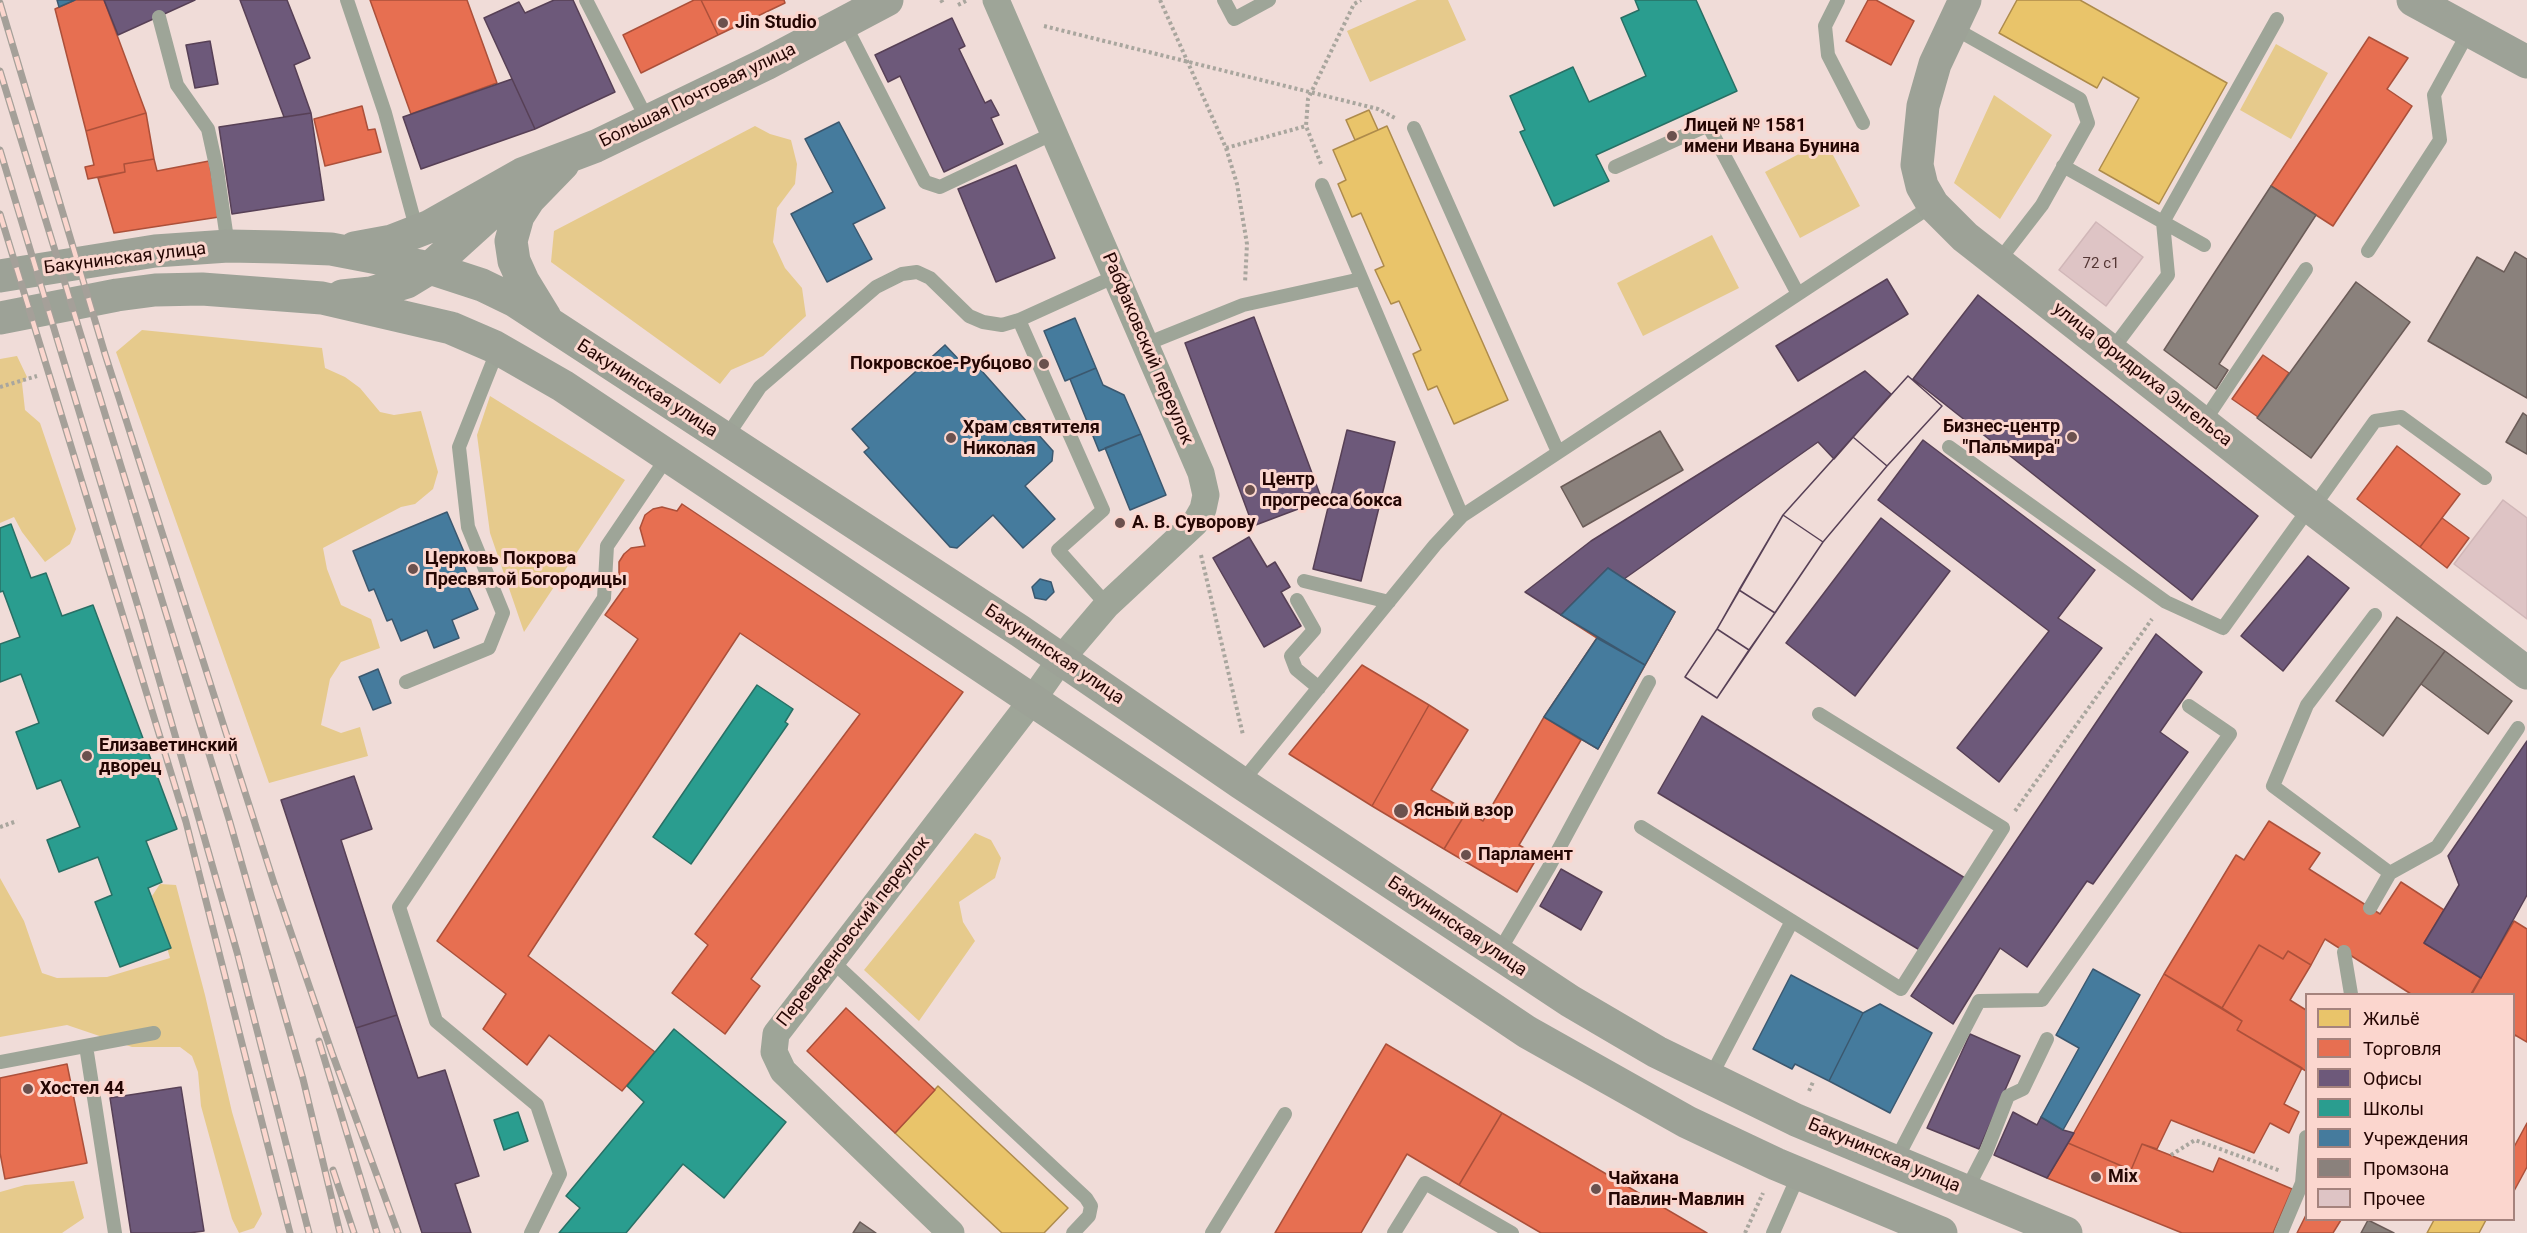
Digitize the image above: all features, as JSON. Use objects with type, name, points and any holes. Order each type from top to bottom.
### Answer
[{"type":"main road","points":[[2413,0],[2527,62]]},
{"type":"main road","name":"Большая Почтовая улица","points":[[331,249],[365,247],[417,232],[522,174],[571,156],[648,121],[766,64],[885,1]]},
{"type":"main road","name":"улица Фридриха Энгельса","points":[[1958,8],[1932,75],[1923,106],[1918,144],[1917,165],[1922,186],[1933,205],[1965,237],[2311,508],[2527,673]]},
{"type":"main road","name":"Большая Почтовая улица","points":[[322,298],[371,293],[407,282],[430,268],[502,202],[528,182],[571,156]]},
{"type":"main road","points":[[551,326],[523,281],[514,261],[511,241],[518,216],[529,199],[571,156]]},
{"type":"main road","name":"Бакунинская улица","points":[[0,276],[155,251],[228,246],[331,249],[430,268],[482,285],[514,301],[1061,659],[1497,955],[1579,1006],[1657,1052],[1796,1120],[2066,1233]]},
{"type":"main road","name":"Бакунинская улица","points":[[0,318],[155,290],[201,289],[322,298],[451,328],[498,349],[563,386],[1527,1032],[1687,1122],[1799,1174],[1941,1233]]},
{"type":"street","name":"Рабфаковский переулок","points":[[996,0],[1201,473],[1206,495],[1203,510],[1195,524],[1107,605],[1061,659]]},
{"type":"street","name":"Переведеновский переулок","points":[[951,1233],[777,1063],[773,1044],[776,1034],[1033,699],[1061,659]]},
{"type":"lane","points":[[347,0],[385,113],[417,232]]},
{"type":"lane","points":[[586,0],[648,121]]},
{"type":"lane","points":[[1224,0],[1234,19],[1269,0]]},
{"type":"lane","points":[[1838,0],[1825,26],[1828,55],[1863,123]]},
{"type":"lane","points":[[1958,8],[2080,99],[2088,123],[2042,205],[1998,262]]},
{"type":"lane","points":[[159,17],[177,85],[208,129],[218,170],[228,246]]},
{"type":"lane","points":[[2111,351],[2168,275],[2163,222],[2277,19]]},
{"type":"lane","points":[[844,23],[925,182],[940,187],[1054,133]]},
{"type":"lane","points":[[2367,251],[2440,140],[2434,95],[2469,31]]},
{"type":"lane","points":[[1615,167],[1708,125],[1798,294]]},
{"type":"lane","points":[[1414,128],[1558,452]]},
{"type":"lane","points":[[2063,166],[2204,245]]},
{"type":"lane","points":[[1322,186],[1462,516]]},
{"type":"lane","points":[[1241,783],[1462,516],[1933,205]]},
{"type":"lane","points":[[2203,423],[2306,269]]},
{"type":"lane","points":[[725,440],[760,387],[876,287],[902,274],[917,272],[930,278],[969,316],[983,322],[1002,325],[1116,276]]},
{"type":"lane","points":[[1146,344],[1243,305],[1361,279]]},
{"type":"lane","points":[[1018,320],[1103,510],[1058,550],[1107,605]]},
{"type":"lane","points":[[406,682],[489,648],[503,613],[468,527],[459,447],[498,349]]},
{"type":"lane","points":[[1949,447],[2166,602],[2223,628],[2375,421],[2401,417],[2485,478]]},
{"type":"lane","points":[[531,1233],[560,1174],[537,1105],[436,1021],[399,907],[604,598],[607,546],[668,456]]},
{"type":"lane","points":[[1304,581],[1389,602]]},
{"type":"lane","points":[[1297,600],[1314,630],[1291,656],[1296,669],[1319,688]]},
{"type":"lane","points":[[2375,615],[2307,705],[2273,786],[2390,873]]},
{"type":"lane","points":[[1497,955],[1549,867],[1649,682]]},
{"type":"lane","points":[[1895,1162],[1979,1001],[2042,1000],[2230,735],[2189,706]]},
{"type":"lane","points":[[1641,827],[1901,989],[2003,828],[1819,714]]},
{"type":"lane","points":[[2370,908],[2390,873],[2437,847],[2518,728]]},
{"type":"lane","points":[[1710,1078],[1792,921]]},
{"type":"lane","points":[[2344,952],[2351,993]]},
{"type":"lane","points":[[832,961],[1086,1198],[1091,1206],[1089,1216],[1073,1233]]},
{"type":"lane","points":[[0,1062],[154,1033]]},
{"type":"lane","points":[[1966,1191],[1986,1152],[2008,1096],[2023,1089],[2048,1039]]},
{"type":"lane","points":[[86,1046],[115,1233]]},
{"type":"lane","points":[[1212,1233],[1285,1114]]},
{"type":"lane","points":[[2282,1233],[2303,1179],[2305,1158]]},
{"type":"lane","points":[[1773,1233],[1799,1174]]},
{"type":"lane","points":[[1394,1233],[1425,1183],[1512,1233]]},
{"type":"path","points":[[958,5],[969,0]]},
{"type":"path","points":[[1160,0],[1226,148],[1237,184],[1247,244],[1243,305]]},
{"type":"path","points":[[1322,166],[1306,126],[1305,112],[1310,93],[1354,4],[1360,0]]},
{"type":"path","points":[[1044,26],[1378,109],[1414,128]]},
{"type":"path","points":[[1226,148],[1306,126]]},
{"type":"path","points":[[0,387],[37,376]]},
{"type":"path","points":[[1200,549],[1243,735]]},
{"type":"path","points":[[2031,788],[2140,635]]},
{"type":"path","points":[[0,827],[17,821]]},
{"type":"path","points":[[2171,1155],[2195,1140],[2303,1179]]},
{"type":"path","points":[[1745,1233],[1764,1189]]},
{"type":"shaded area","points":[[1417,0],[1448,0],[1466,40],[1370,82],[1347,31]]},
{"type":"shaded area","points":[[2276,44],[2328,73],[2291,139],[2240,110]]},
{"type":"shaded area","points":[[1994,95],[2052,135],[2000,219],[1954,183]]},
{"type":"shaded area","points":[[755,126],[770,134],[791,140],[797,164],[795,184],[777,208],[773,242],[785,268],[802,288],[806,316],[763,356],[731,370],[720,384],[551,262],[554,231]]},
{"type":"shaded area","points":[[1825,140],[1860,206],[1800,238],[1765,172]]},
{"type":"shaded area","points":[[1712,235],[1739,288],[1643,336],[1617,283]]},
{"type":"shaded area","points":[[142,330],[322,348],[325,368],[345,377],[360,388],[380,412],[394,415],[421,411],[438,472],[433,489],[415,504],[401,507],[323,548],[327,569],[341,605],[371,619],[380,648],[341,662],[330,679],[321,725],[341,733],[360,727],[368,756],[269,783],[116,352]]},
{"type":"shaded area","points":[[17,356],[27,377],[22,383],[25,410],[40,423],[76,529],[70,544],[45,562],[22,532],[14,517],[0,523],[0,359]]},
{"type":"shaded area","points":[[490,396],[625,480],[524,632],[490,533],[477,435]]},
{"type":"shaded area","points":[[975,833],[991,840],[1001,858],[995,878],[959,902],[963,922],[975,941],[919,1021],[864,970]]},
{"type":"shaded area","points":[[0,878],[24,921],[42,973],[57,978],[107,977],[170,958],[152,896],[160,884],[176,885],[205,995],[232,1112],[262,1214],[254,1228],[239,1233],[232,1219],[201,1106],[198,1072],[192,1056],[180,1047],[132,1047],[67,1025],[0,1037]]},
{"type":"shaded area","points":[[74,1181],[84,1218],[62,1233],[0,1233],[0,1192],[25,1185]]},
{"type":"building: Жильё","points":[[2017,0],[2080,0],[2227,83],[2159,204],[2099,170],[2139,98],[2103,77],[2097,88],[1999,33]]},
{"type":"building: Жильё","points":[[1369,110],[1378,130],[1355,140],[1346,120]]},
{"type":"building: Жильё","points":[[1387,126],[1508,400],[1454,424],[1437,386],[1428,390],[1413,354],[1421,350],[1399,301],[1391,304],[1375,270],[1384,266],[1361,213],[1352,217],[1338,184],[1346,180],[1333,150]]},
{"type":"building: Жильё","points":[[938,1086],[1068,1208],[1044,1233],[1002,1233],[895,1133]]},
{"type":"building: Жильё","points":[[2433,1221],[2485,1221],[2479,1233],[2427,1233]]},
{"type":"building: Торговля","points":[[75,0],[104,0],[146,113],[86,131],[55,9]]},
{"type":"building: Торговля","points":[[370,0],[467,0],[497,83],[411,114]]},
{"type":"building: Торговля","points":[[694,0],[701,0],[718,35],[641,73],[623,35]]},
{"type":"building: Торговля","points":[[701,0],[784,0],[785,3],[718,35]]},
{"type":"building: Торговля","points":[[1868,0],[1876,0],[1914,21],[1891,65],[1846,41]]},
{"type":"building: Торговля","points":[[2369,37],[2408,58],[2387,89],[2412,106],[2333,226],[2271,186]]},
{"type":"building: Торговля","points":[[362,106],[368,130],[375,129],[381,152],[325,166],[314,119]]},
{"type":"building: Торговля","points":[[146,113],[154,159],[124,164],[125,172],[88,179],[85,167],[94,165],[86,131]]},
{"type":"building: Торговля","points":[[154,159],[157,171],[209,161],[219,217],[114,233],[98,178],[125,172],[124,164]]},
{"type":"building: Торговля","points":[[2263,355],[2289,373],[2258,417],[2232,399]]},
{"type":"building: Торговля","points":[[2397,446],[2460,494],[2420,547],[2357,499]]},
{"type":"building: Торговля","points":[[682,504],[963,692],[751,979],[760,986],[725,1034],[672,993],[708,945],[695,934],[860,714],[740,633],[528,956],[655,1052],[622,1091],[549,1035],[527,1065],[483,1029],[506,994],[437,941],[638,639],[605,615],[625,587],[619,576],[619,562],[631,548],[645,546],[640,528],[645,515],[653,509],[662,507],[677,511]]},
{"type":"building: Торговля","points":[[2442,518],[2469,538],[2447,568],[2420,547]]},
{"type":"building: Торговля","points":[[1608,568],[1675,612],[1598,749],[1544,717],[1597,638],[1561,615]]},
{"type":"building: Торговля","points":[[1362,665],[1429,705],[1372,806],[1289,754]]},
{"type":"building: Торговля","points":[[1429,705],[1468,730],[1431,790],[1467,811],[1444,849],[1372,806]]},
{"type":"building: Торговля","points":[[1544,717],[1581,740],[1519,845],[1538,856],[1517,892],[1444,849],[1467,811],[1483,821]]},
{"type":"building: Торговля","points":[[2269,821],[2320,853],[2309,869],[2380,914],[2401,882],[2444,910],[2424,943],[2481,978],[2473,993],[2409,993],[2325,939],[2311,965],[2288,951],[2283,959],[2259,945],[2222,1008],[2164,974],[2236,855],[2244,860]]},
{"type":"building: Торговля","points":[[2514,921],[2527,929],[2527,1042],[2515,1035],[2515,993],[2472,993]]},
{"type":"building: Торговля","points":[[2259,945],[2283,959],[2288,951],[2311,965],[2290,1000],[2305,1009],[2305,1070],[2237,1030],[2242,1021],[2222,1008]]},
{"type":"building: Торговля","points":[[2164,974],[2242,1021],[2237,1030],[2302,1068],[2284,1104],[2299,1112],[2289,1133],[2270,1123],[2254,1153],[2171,1120],[2157,1149],[2142,1144],[2131,1170],[2068,1143]]},
{"type":"building: Торговля","points":[[846,1008],[935,1090],[895,1133],[807,1051]]},
{"type":"building: Торговля","points":[[1386,1044],[1502,1113],[1459,1185],[1407,1154],[1361,1233],[1275,1233]]},
{"type":"building: Торговля","points":[[67,1064],[87,1163],[5,1179],[0,1153],[0,1078]]},
{"type":"building: Торговля","points":[[1502,1113],[1707,1233],[1541,1233],[1459,1185]]},
{"type":"building: Торговля","points":[[2527,1123],[2527,1167],[2515,1189],[2515,1145]]},
{"type":"building: Торговля","points":[[2068,1143],[2131,1170],[2142,1144],[2213,1172],[2219,1158],[2292,1189],[2273,1233],[2182,1233],[2047,1178]]},
{"type":"building: Торговля","points":[[2305,1217],[2305,1221],[2340,1221],[2333,1233],[2297,1233]]},
{"type":"building: Офисы","points":[[104,0],[195,0],[118,35]]},
{"type":"building: Офисы","points":[[240,0],[287,0],[310,58],[294,65],[311,113],[284,117]]},
{"type":"building: Офисы","points":[[554,0],[573,0],[615,92],[535,129],[484,18],[519,2],[525,13]]},
{"type":"building: Офисы","points":[[952,18],[965,46],[959,49],[985,103],[991,100],[999,115],[991,118],[1003,144],[944,172],[900,76],[888,82],[875,55]]},
{"type":"building: Офисы","points":[[210,41],[218,84],[195,88],[186,45]]},
{"type":"building: Офисы","points":[[512,79],[535,129],[421,169],[403,117]]},
{"type":"building: Офисы","points":[[311,113],[324,200],[232,214],[219,127]]},
{"type":"building: Офисы","points":[[1016,165],[1055,258],[996,282],[958,189]]},
{"type":"building: Офисы","points":[[1887,279],[1908,314],[1798,381],[1776,346]]},
{"type":"building: Офисы","name":"Бизнес-центр \"Пальмира\"","points":[[1978,295],[2258,516],[2192,600],[1913,379]]},
{"type":"building: Офисы","points":[[1254,317],[1322,500],[1253,526],[1185,343]]},
{"type":"building: Офисы","points":[[1865,371],[1891,394],[1834,459],[1818,442],[1624,579],[1608,568],[1561,615],[1525,592],[1591,541]]},
{"type":"building: Офисы","points":[[1908,376],[1942,406],[1887,466],[1853,437]]},
{"type":"building: Офисы","points":[[1908,376],[1942,406],[1887,466],[1823,542],[1717,698],[1685,677],[1717,629],[1783,515]]},
{"type":"building: Офисы","points":[[1347,430],[1395,442],[1361,581],[1313,569]]},
{"type":"building: Офисы","points":[[1853,437],[1887,466],[1823,542],[1783,515]]},
{"type":"building: Офисы","points":[[1923,440],[2095,570],[2058,618],[2102,648],[1999,782],[1957,748],[2049,631],[1878,500]]},
{"type":"building: Офисы","points":[[1783,515],[1823,542],[1775,613],[1739,590]]},
{"type":"building: Офисы","points":[[1881,518],[1950,571],[1855,696],[1786,643]]},
{"type":"building: Офисы","points":[[1249,537],[1267,567],[1275,562],[1290,587],[1281,592],[1301,626],[1264,647],[1213,558]]},
{"type":"building: Офисы","points":[[2308,556],[2349,588],[2283,671],[2241,636]]},
{"type":"building: Офисы","points":[[1739,590],[1775,613],[1749,650],[1717,629]]},
{"type":"building: Офисы","points":[[1717,629],[1749,650],[1717,698],[1685,677]]},
{"type":"building: Офисы","points":[[2156,634],[2202,672],[2160,732],[2188,752],[2093,884],[2087,881],[2027,967],[2000,948],[1953,1024],[1911,996]]},
{"type":"building: Офисы","points":[[1702,716],[1965,878],[1923,952],[1658,793]]},
{"type":"building: Офисы","points":[[2527,741],[2527,895],[2481,978],[2424,943],[2459,885],[2448,856]]},
{"type":"building: Офисы","points":[[354,776],[372,829],[341,840],[397,1015],[356,1028],[281,800]]},
{"type":"building: Офисы","points":[[1561,869],[1602,892],[1581,930],[1540,906]]},
{"type":"building: Офисы","points":[[397,1015],[418,1078],[445,1070],[479,1176],[455,1184],[471,1233],[422,1233],[356,1028]]},
{"type":"building: Офисы","points":[[1970,1034],[2020,1056],[1979,1149],[1927,1128]]},
{"type":"building: Офисы","points":[[181,1087],[204,1231],[131,1233],[110,1098]]},
{"type":"building: Офисы","points":[[2013,1112],[2037,1125],[2041,1117],[2063,1130],[2074,1133],[2047,1178],[1994,1155]]},
{"type":"building: Школы","points":[[1635,0],[1696,0],[1737,91],[1596,155],[1609,181],[1554,206],[1520,132],[1525,130],[1510,96],[1573,67],[1589,102],[1646,76],[1621,18],[1639,10]]},
{"type":"building: Школы","name":"Елизаветинский дворец","points":[[11,524],[31,578],[46,573],[62,616],[93,605],[177,829],[146,841],[162,882],[148,888],[171,948],[120,967],[95,902],[112,895],[98,857],[59,872],[47,840],[80,827],[61,780],[37,789],[16,732],[39,723],[21,674],[0,682],[0,644],[20,637],[3,591],[0,592],[0,528]]},
{"type":"building: Школы","points":[[757,685],[793,709],[785,722],[788,724],[691,864],[653,837]]},
{"type":"building: Школы","points":[[674,1029],[786,1122],[724,1198],[683,1164],[626,1233],[559,1233],[580,1208],[566,1196],[644,1102],[627,1086]]},
{"type":"building: Школы","points":[[518,1112],[528,1141],[504,1150],[494,1120]]},
{"type":"building: Учреждения","points":[[57,0],[75,0],[59,7]]},
{"type":"building: Учреждения","points":[[839,122],[885,208],[853,224],[872,259],[827,282],[791,214],[833,192],[805,139]]},
{"type":"building: Учреждения","points":[[1075,318],[1096,368],[1065,381],[1044,331]]},
{"type":"building: Учреждения","name":"Храм святителя Николая","points":[[945,345],[965,366],[972,360],[1053,451],[1052,461],[1025,486],[1055,519],[1023,548],[993,515],[957,548],[950,547],[864,452],[869,448],[852,429]]},
{"type":"building: Учреждения","points":[[1096,368],[1103,385],[1124,395],[1141,434],[1099,451],[1070,379]]},
{"type":"building: Учреждения","points":[[1141,434],[1166,495],[1130,510],[1105,448]]},
{"type":"building: Учреждения","name":"Церковь Покрова Пресвятой Богородицы","points":[[447,512],[464,552],[459,554],[472,585],[468,587],[478,609],[452,620],[459,638],[434,648],[427,630],[401,641],[392,619],[387,621],[374,589],[369,591],[353,551]]},
{"type":"building: Учреждения","points":[[1608,568],[1675,612],[1645,665],[1561,615]]},
{"type":"building: Учреждения","points":[[1040,579],[1051,582],[1054,592],[1046,600],[1035,598],[1032,587]]},
{"type":"building: Учреждения","points":[[1597,638],[1645,665],[1598,749],[1544,717]]},
{"type":"building: Учреждения","points":[[378,669],[391,703],[373,710],[359,677]]},
{"type":"building: Учреждения","points":[[2093,969],[2140,995],[2063,1130],[2041,1117],[2079,1048],[2056,1035]]},
{"type":"building: Учреждения","points":[[1791,975],[1863,1013],[1829,1081],[1795,1064],[1792,1069],[1753,1049]]},
{"type":"building: Учреждения","points":[[1880,1004],[1932,1033],[1890,1113],[1829,1081],[1863,1013]]},
{"type":"building: Промзона","points":[[2271,186],[2316,215],[2219,364],[2228,370],[2216,389],[2164,350]]},
{"type":"building: Промзона","points":[[2515,252],[2527,259],[2527,398],[2428,341],[2477,257],[2504,272]]},
{"type":"building: Промзона","points":[[2356,282],[2410,322],[2311,458],[2257,418]]},
{"type":"building: Промзона","points":[[2523,413],[2527,416],[2527,454],[2506,442]]},
{"type":"building: Промзона","points":[[1660,431],[1683,470],[1583,527],[1561,487]]},
{"type":"building: Промзона","points":[[2397,617],[2445,651],[2383,736],[2336,701]]},
{"type":"building: Промзона","points":[[2445,651],[2512,701],[2488,734],[2421,684]]},
{"type":"building: Промзона","points":[[2367,1221],[2370,1221],[2394,1233],[2361,1233]]},
{"type":"building: Промзона","points":[[860,1222],[876,1233],[853,1233]]},
{"type":"building: Прочее","points":[[2096,222],[2143,257],[2106,306],[2059,270]]},
{"type":"building: Прочее","points":[[2503,500],[2527,518],[2527,619],[2454,564]]},
{"type":"railway","points":[[0,3],[105,354],[274,883],[332,1053],[398,1233]]},
{"type":"railway","points":[[0,71],[229,819],[303,1079],[340,1233]]},
{"type":"railway","points":[[0,150],[143,623],[237,952],[309,1233]]},
{"type":"railway","points":[[0,214],[186,822],[290,1233]]},
{"type":"railway","points":[[319,1041],[377,1233]]},
{"type":"railway","points":[[333,1170],[354,1233]]},
{"type":"place","name":"Jin Studio","points":[[723,23]]},
{"type":"place","name":"Лицей № 1581 имени Ивана Бунина","points":[[1672,136]]},
{"type":"place","name":"Покровское-Рубцово","points":[[1044,364]]},
{"type":"place","name":"Бизнес-центр \"Пальмира\"","points":[[2072,437]]},
{"type":"place","name":"Храм святителя Николая","points":[[951,438]]},
{"type":"place","name":"Центр прогресса бокса","points":[[1250,490]]},
{"type":"place","name":"А. В. Суворову","points":[[1120,523]]},
{"type":"place","name":"Церковь Покрова Пресвятой Богородицы","points":[[413,569]]},
{"type":"place","name":"Елизаветинский дворец","points":[[87,756]]},
{"type":"place","name":"Ясный взор","points":[[1401,811]]},
{"type":"place","name":"Парламент","points":[[1466,855]]},
{"type":"place","name":"Хостел 44","points":[[28,1089]]},
{"type":"place","name":"Mix","points":[[2096,1177]]},
{"type":"place","name":"Чайхана Павлин-Мавлин","points":[[1596,1189]]}]
